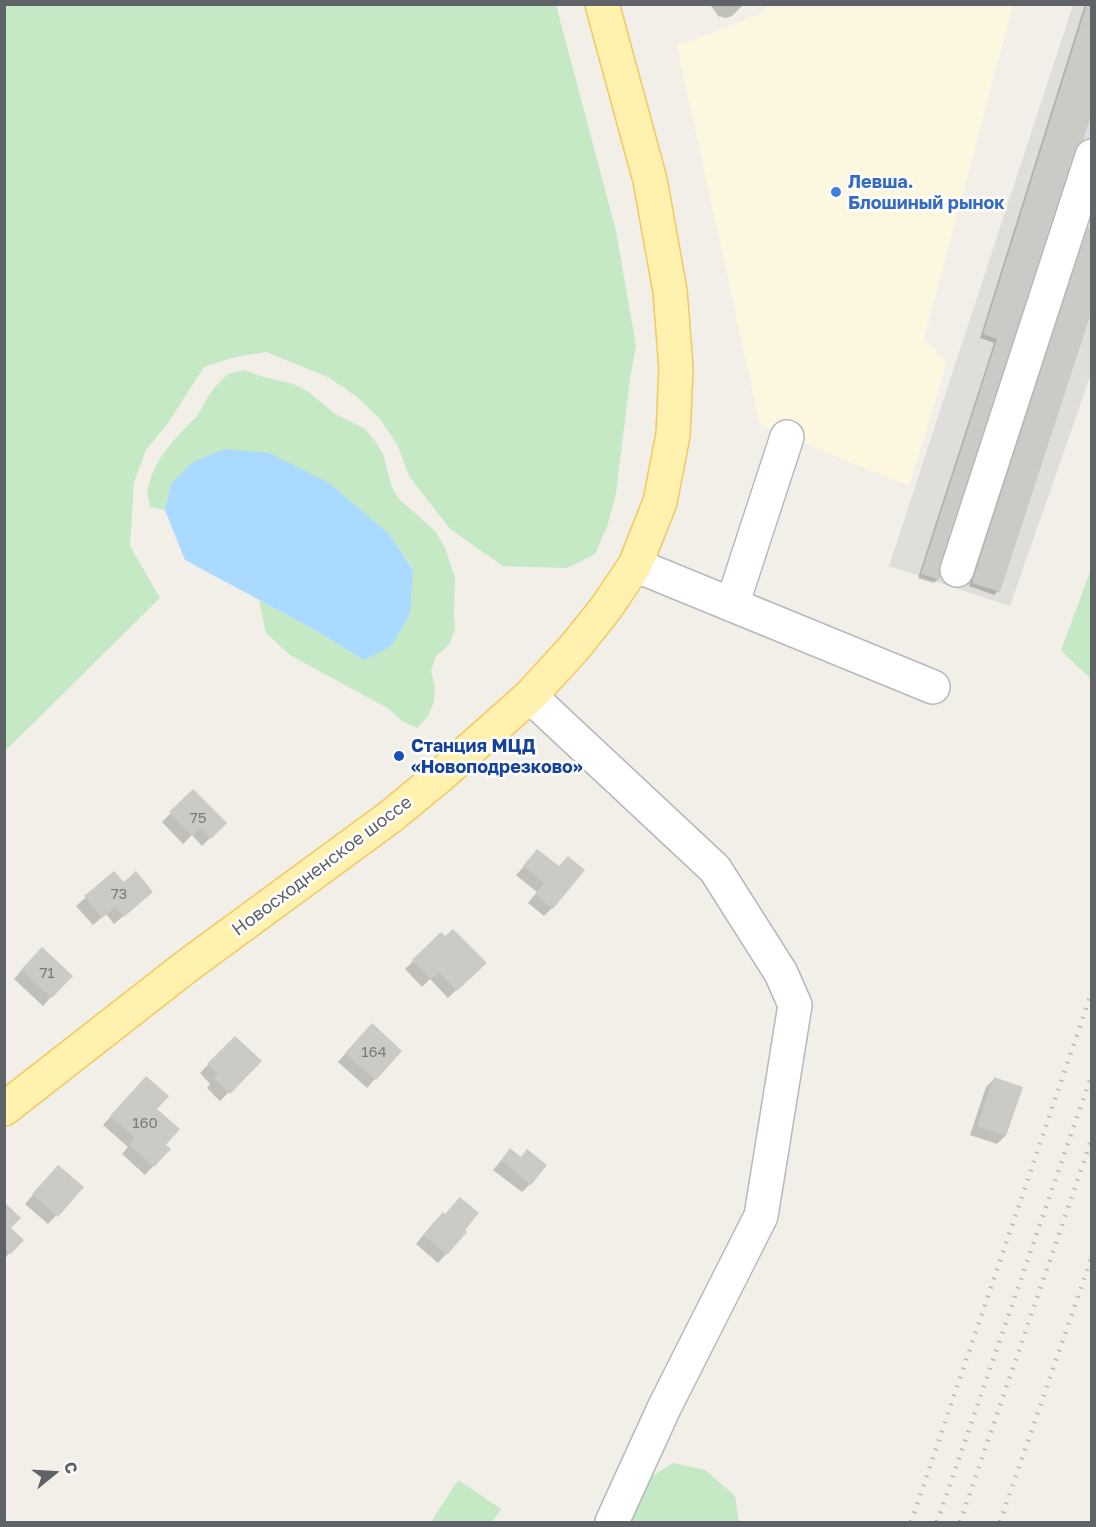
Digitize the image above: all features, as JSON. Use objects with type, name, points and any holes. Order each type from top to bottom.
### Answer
[{"type":"main road","name":"Новосходненское шоссе","points":[[4,1109],[187,966],[390,817],[441,775],[530,696],[574,648],[606,608],[635,565],[660,502],[673,435],[676,368],[670,291],[650,180],[602,4]]},
{"type":"lane","points":[[957,570],[1092,156]]},
{"type":"lane","points":[[732,605],[787,436]]},
{"type":"lane","points":[[635,565],[933,687]]},
{"type":"lane","points":[[530,696],[715,869],[781,973],[795,1005],[761,1216],[664,1408],[612,1522]]},
{"type":"shaded area","name":"Левша. Блошиный рынок","points":[[766,5],[1013,5],[924,339],[947,363],[909,486],[760,425],[677,46],[763,13]]},
{"type":"shaded area","points":[[1073,5],[1091,5],[1091,374],[1010,606],[889,566]]},
{"type":"green space","points":[[4,5],[556,5],[616,231],[636,346],[616,493],[608,524],[595,554],[567,568],[503,566],[450,529],[409,476],[398,446],[380,419],[356,396],[328,377],[266,352],[235,357],[204,367],[168,423],[146,450],[134,482],[130,546],[160,598],[5,751]]},
{"type":"green space","points":[[245,370],[293,384],[309,392],[335,414],[365,429],[383,454],[391,485],[399,499],[435,531],[445,548],[455,578],[455,629],[449,645],[436,656],[431,671],[435,686],[434,702],[428,716],[417,728],[402,721],[389,709],[290,655],[266,633],[259,600],[317,631],[364,660],[409,614],[413,569],[390,535],[171,484],[165,510],[150,507],[147,491],[152,474],[161,457],[198,415],[216,386],[228,374]]},
{"type":"green space","points":[[1091,569],[1092,679],[1061,651]]},
{"type":"green space","points":[[673,1463],[705,1470],[735,1496],[739,1522],[623,1522],[645,1481]]},
{"type":"green space","points":[[458,1480],[501,1509],[492,1522],[431,1522]]},
{"type":"water","points":[[225,449],[269,453],[329,483],[390,535],[413,570],[410,614],[391,646],[364,660],[317,631],[185,560],[165,510],[171,484],[193,462]]},
{"type":"building","points":[[1087,4],[1092,4],[1092,113],[939,580],[921,574],[997,339],[983,334]]},
{"type":"building","points":[[1087,228],[1092,229],[1092,310],[1000,592],[972,583]]},
{"type":"building","points":[[193,789],[227,823],[211,839],[201,828],[192,836],[169,812]]},
{"type":"building","points":[[537,849],[559,866],[568,856],[585,870],[553,909],[535,894],[544,883],[523,866]]},
{"type":"building","points":[[114,871],[124,882],[136,871],[153,892],[124,917],[115,907],[102,918],[84,896]]},
{"type":"building","points":[[453,929],[487,963],[457,991],[439,972],[431,979],[412,960],[441,932],[445,936]]},
{"type":"building","points":[[42,947],[73,976],[52,998],[21,970]]},
{"type":"building","points":[[372,1023],[402,1051],[376,1080],[345,1053]]},
{"type":"building","points":[[235,1036],[262,1061],[230,1094],[214,1078],[218,1074],[207,1064]]},
{"type":"building","points":[[146,1076],[169,1096],[157,1109],[180,1129],[166,1145],[171,1149],[154,1167],[129,1145],[135,1138],[110,1116]]},
{"type":"building","points":[[994,1077],[1023,1087],[1006,1136],[977,1126]]},
{"type":"building","points":[[510,1148],[521,1157],[527,1149],[547,1165],[531,1185],[501,1160]]},
{"type":"building","points":[[58,1165],[84,1187],[58,1217],[32,1194]]},
{"type":"building","points":[[460,1197],[479,1213],[465,1230],[467,1232],[447,1255],[423,1235]]},
{"type":"building","points":[[4,1202],[21,1218],[11,1228],[24,1240],[11,1254],[4,1248]]},
{"type":"railway","points":[[911,1522],[1092,991]]},
{"type":"railway","points":[[937,1522],[1092,1074]]},
{"type":"railway","points":[[960,1522],[1092,1138]]},
{"type":"railway","points":[[1000,1522],[1092,1256]]},
{"type":"place","name":"Левша. Блошиный рынок","points":[[836,192]]},
{"type":"place","name":"Станция МЦД «Новоподрезково»","points":[[399,756]]}]
